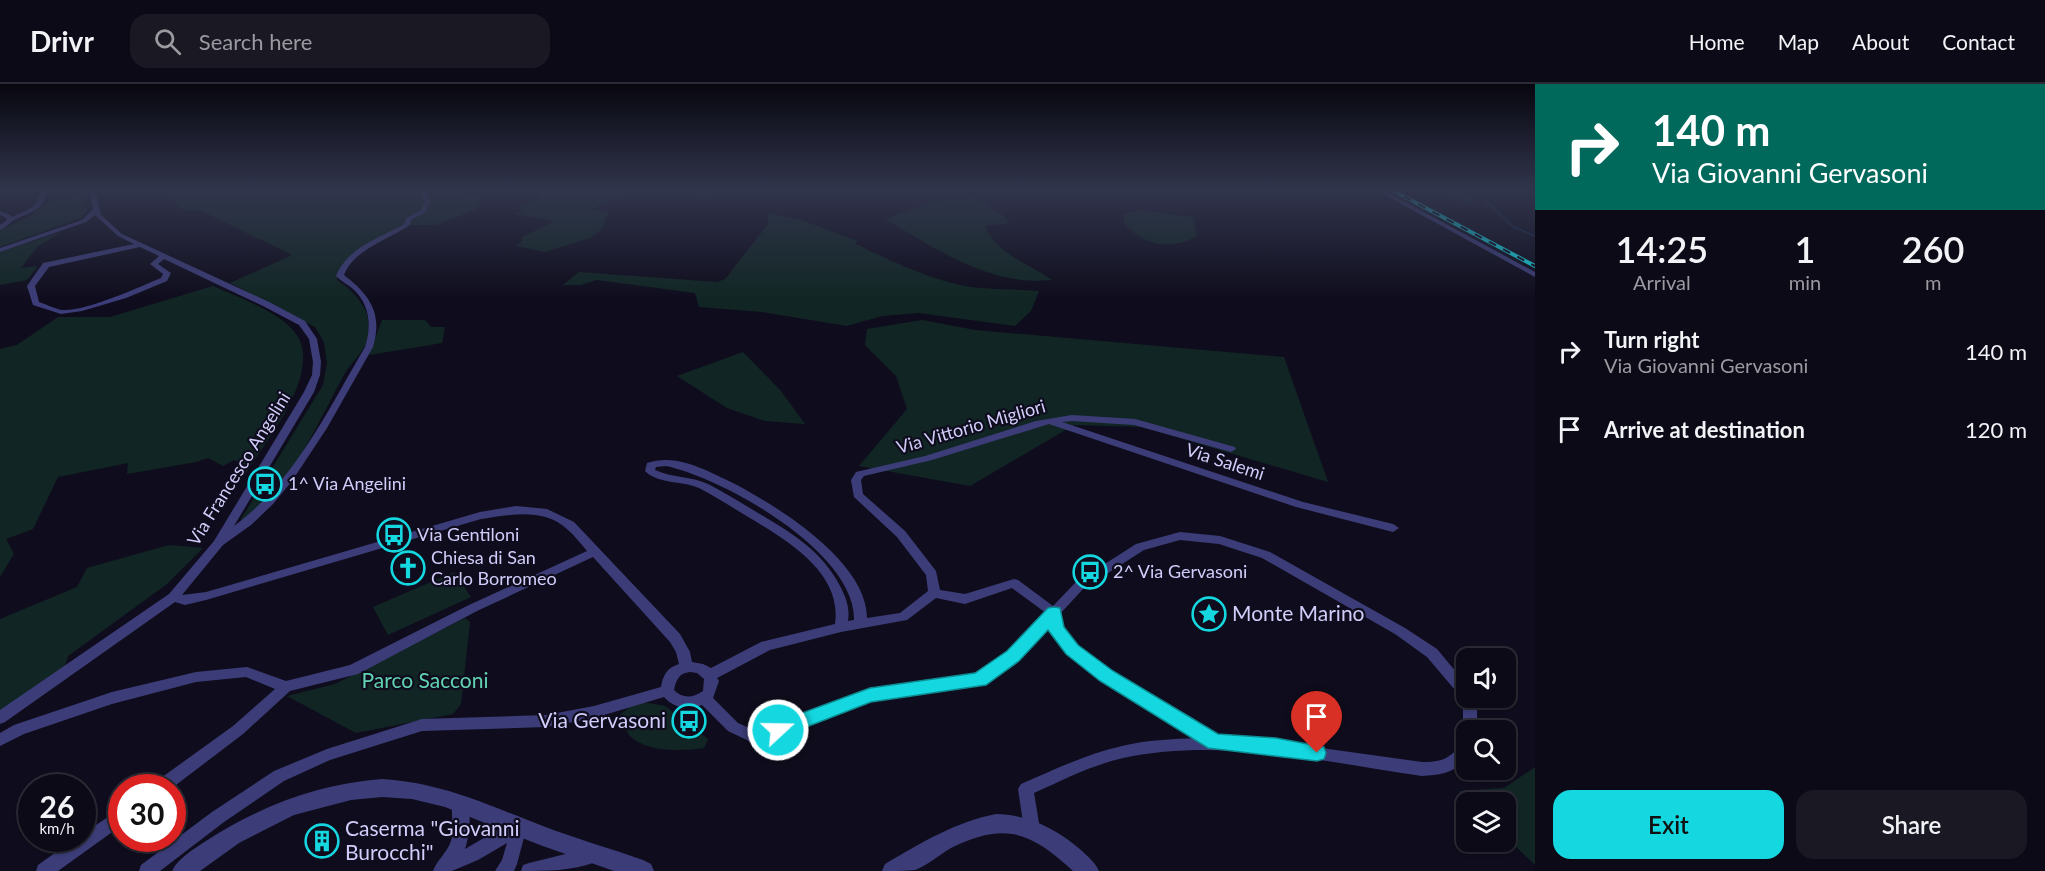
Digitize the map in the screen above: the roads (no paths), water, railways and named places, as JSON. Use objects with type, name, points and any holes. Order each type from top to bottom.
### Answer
[{"type":"street","points":[[0,250],[71,226]]},
{"type":"street","name":"Via Francesco Angelini","points":[[0,718],[173,597],[218,544],[309,392],[316,375],[315,348],[308,331],[294,318],[139,245],[109,226]]},
{"type":"street","points":[[218,544],[261,512],[288,481],[369,347],[375,322],[372,313],[357,289],[340,276],[341,269],[353,256],[405,226]]},
{"type":"street","points":[[1444,226],[1535,275]]},
{"type":"street","points":[[139,245],[67,257],[46,265],[30,286],[36,303],[61,312],[100,304],[164,279],[167,273],[154,264],[164,256]]},
{"type":"street","name":"Via Vittorio Migliori","points":[[934,593],[932,574],[926,566],[901,534],[858,495],[856,480],[860,474],[928,458],[1049,421],[1100,418],[1135,422],[1231,449]]},
{"type":"street","name":"Via Salemi","points":[[1049,421],[1300,505],[1393,528]]},
{"type":"street","points":[[841,627],[843,607],[835,587],[825,570],[808,552],[789,536],[699,483],[680,477],[656,475],[650,471],[651,465],[656,462],[670,462],[705,475],[757,501],[804,531],[837,566],[860,606],[860,624]]},
{"type":"street","points":[[173,597],[185,600],[206,596],[446,524],[516,510],[547,513],[570,525],[675,638],[683,652],[686,666]]},
{"type":"street","points":[[704,698],[733,727],[753,737],[870,695],[980,680],[1013,656],[1079,586],[1140,547],[1180,536],[1220,540],[1266,555],[1400,631],[1432,653],[1461,687],[1470,709],[1470,720]]},
{"type":"street","points":[[178,774],[238,730],[286,687],[353,670],[473,609],[595,552]]},
{"type":"street","points":[[710,675],[766,646],[841,627],[903,617],[934,593],[965,599],[1014,583],[1054,613],[1056,628],[1072,649],[1106,676],[1215,742]]},
{"type":"street","points":[[686,666],[701,668],[710,675],[712,687],[704,698],[692,703],[675,700],[667,691],[669,678],[674,672],[686,666]]},
{"type":"street","points":[[0,740],[19,729],[112,698],[196,677],[247,672],[286,687]]},
{"type":"street","points":[[147,871],[218,817],[279,776],[327,755],[422,725],[546,721],[594,711],[667,691]]},
{"type":"street","points":[[1032,829],[1026,789],[1057,775],[1131,750],[1215,742],[1276,747],[1422,769],[1443,768],[1456,762]]},
{"type":"street","points":[[183,871],[222,842],[268,816],[318,799],[357,790],[386,788],[412,790],[460,802],[643,871]]},
{"type":"street","points":[[444,868],[460,846],[463,829],[460,802]]},
{"type":"street","points":[[893,871],[973,827],[1002,823],[1032,829],[1057,844],[1088,871]]},
{"type":"street","points":[[44,871],[108,825]]},
{"type":"street","points":[[444,868],[519,826]]},
{"type":"street","points":[[503,871],[509,864],[519,826]]},
{"type":"street","points":[[530,871],[597,854]]},
{"type":"waterway","points":[[1512,226],[1535,236]]},
{"type":"railway","points":[[1459,226],[1535,266]]},
{"type":"place","name":"1^ Via Angelini","points":[[265,484]]},
{"type":"place","name":"Via Gentiloni","points":[[394,535]]},
{"type":"place","name":"Chiesa di San Carlo Borromeo","points":[[408,568]]},
{"type":"place","name":"2^ Via Gervasoni","points":[[1090,572]]},
{"type":"place","name":"Monte Marino","points":[[1209,614]]},
{"type":"place","name":"Via Gervasoni","points":[[689,721]]},
{"type":"place","name":"Caserma \"Giovanni Burocchi\"","points":[[322,841]]},
{"type":"park label","name":"Parco Sacconi","points":[[425,681]]}]
